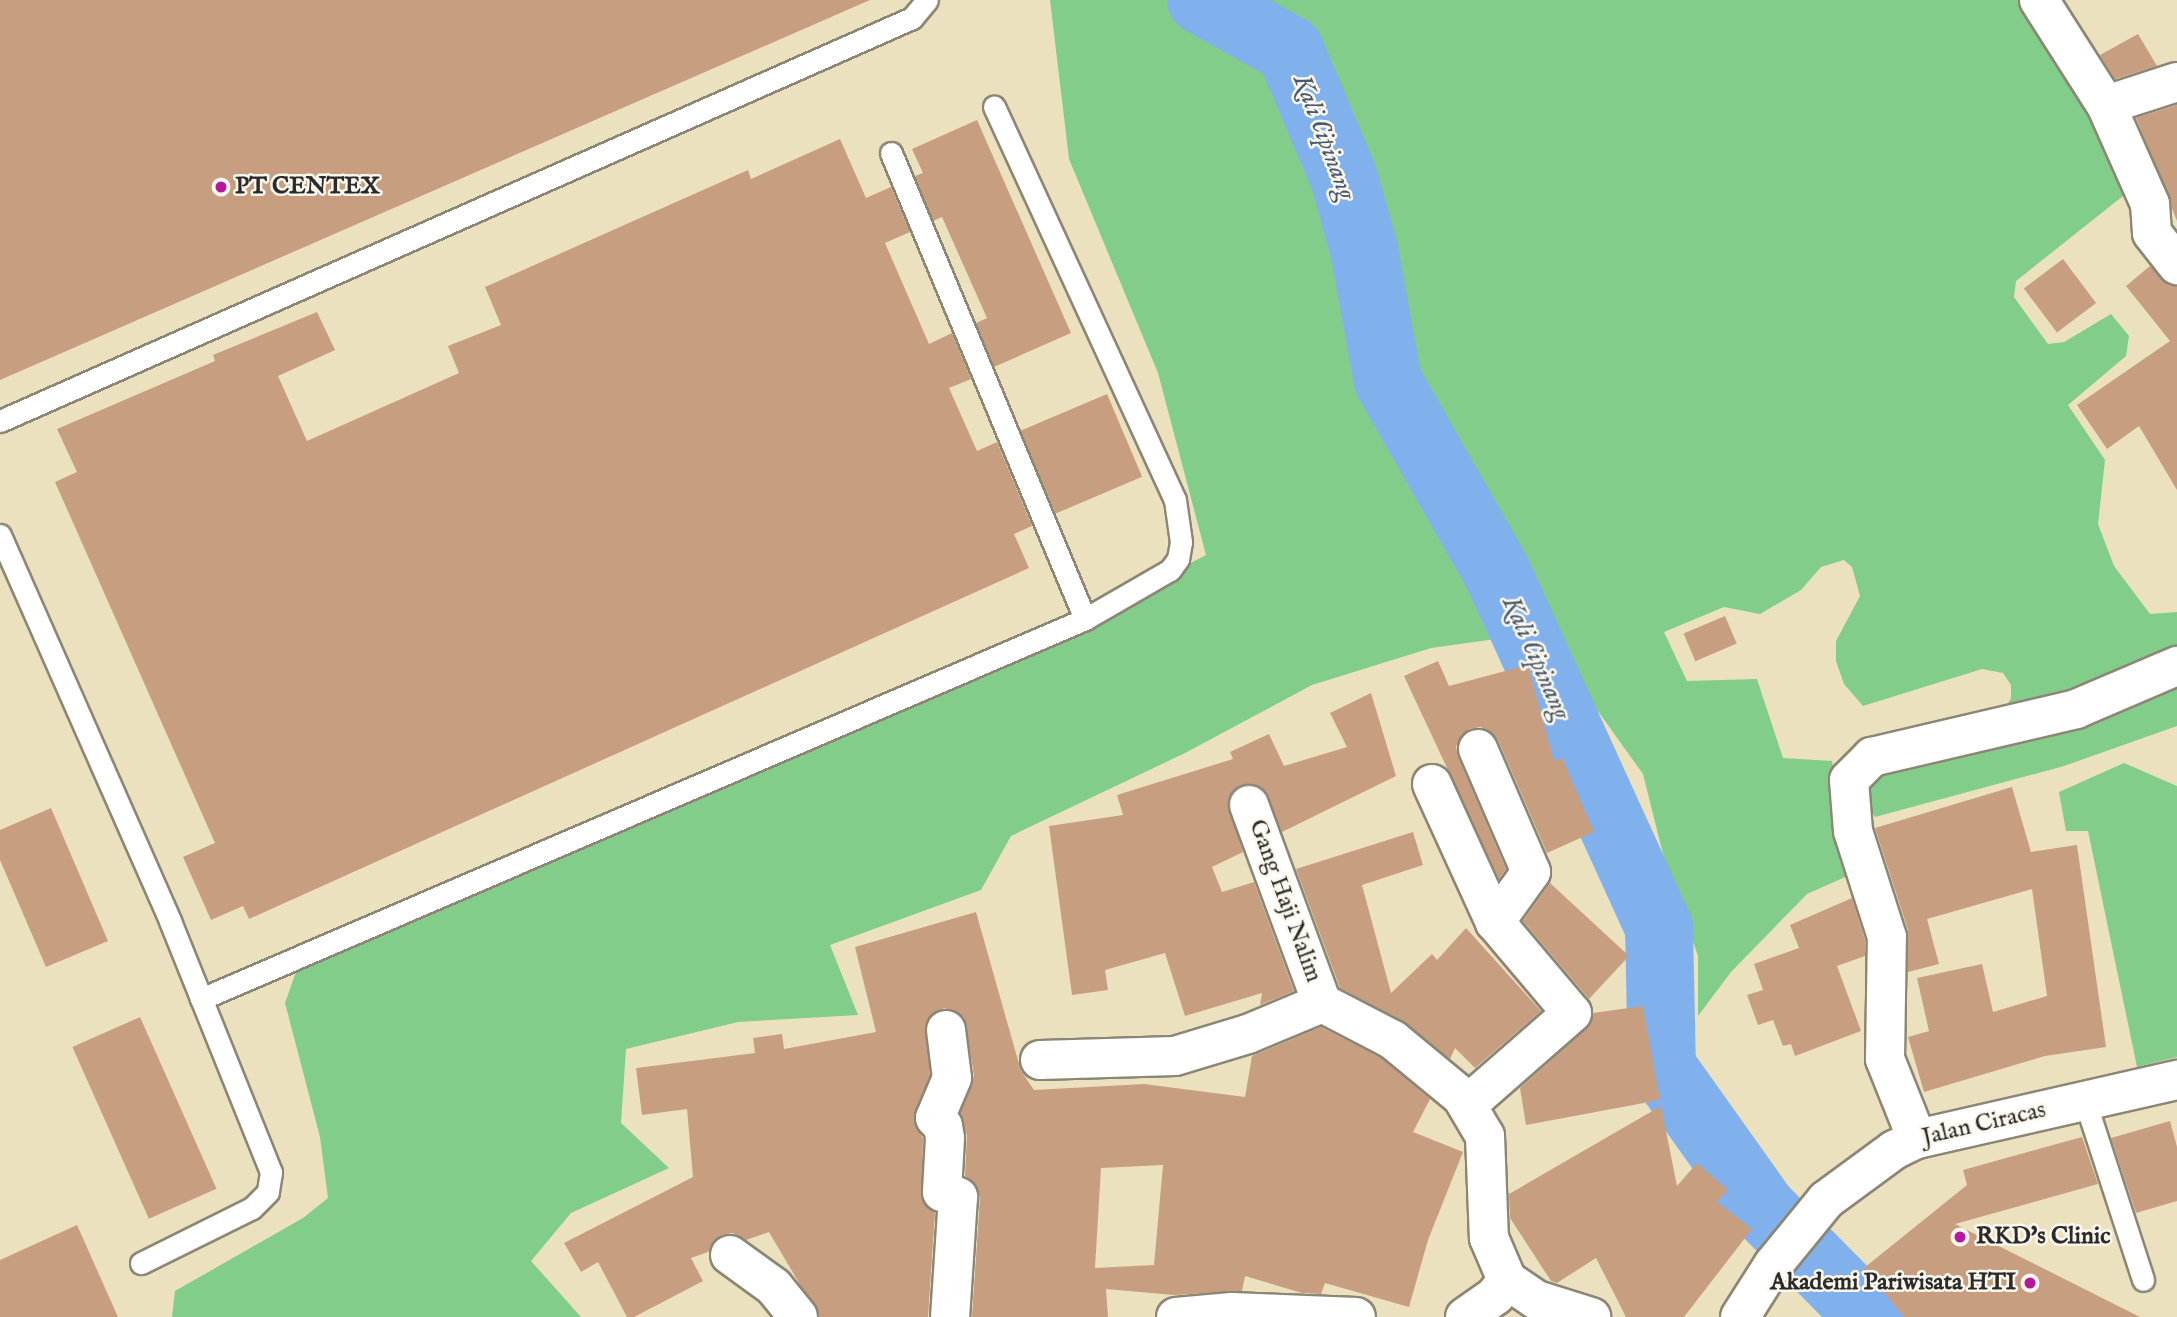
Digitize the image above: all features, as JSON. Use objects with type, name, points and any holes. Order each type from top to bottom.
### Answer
[{"type":"street","points":[[2039,0],[2106,105],[2150,204],[2152,233],[2177,265]]},
{"type":"street","points":[[2106,105],[2177,82]]},
{"type":"street","points":[[1916,1139],[1885,1059],[1887,937],[1853,831],[1849,780],[1872,757],[2076,709],[2177,666]]},
{"type":"street","points":[[1478,749],[1531,872],[1495,922]]},
{"type":"street","points":[[1432,784],[1495,922],[1572,1013],[1468,1104]]},
{"type":"street","name":"Gang Haji Nalim","points":[[1249,805],[1322,1003],[1393,1040],[1468,1104],[1485,1136],[1489,1238],[1507,1280]]},
{"type":"street","points":[[1040,1060],[1175,1056],[1248,1034],[1322,1003]]},
{"type":"street","points":[[946,1030],[952,1078],[935,1118],[943,1126],[945,1138],[942,1192],[958,1197],[950,1317]]},
{"type":"street","name":"Jalan Ciracas","points":[[1740,1317],[1773,1265],[1826,1200],[1875,1161],[1916,1139],[2177,1080]]},
{"type":"street","points":[[730,1255],[774,1287],[798,1317]]},
{"type":"street","points":[[1465,1317],[1495,1296],[1507,1280],[1549,1305],[1591,1317]]},
{"type":"street","points":[[1176,1317],[1232,1312],[1356,1317]]},
{"type":"lane","points":[[0,421],[912,18],[927,0]]},
{"type":"lane","points":[[201,999],[1085,619],[1170,570],[1178,559],[1179,520],[1175,500],[995,107]]},
{"type":"lane","points":[[891,153],[1085,619]]},
{"type":"lane","points":[[0,535],[201,999],[270,1166],[271,1186],[237,1217],[141,1263]]},
{"type":"lane","points":[[2085,1101],[2143,1280]]},
{"type":"green space","points":[[1050,0],[2032,0],[2128,192],[2016,281],[2014,297],[2048,344],[2064,342],[2111,314],[2129,336],[2126,356],[2068,405],[2105,460],[2098,524],[2114,566],[2150,614],[2177,612],[2177,726],[2064,766],[1875,817],[1862,800],[1871,774],[2002,714],[2011,698],[2011,685],[2003,673],[1982,669],[1863,706],[1844,684],[1836,661],[1836,641],[1860,596],[1852,567],[1844,560],[1821,567],[1801,590],[1760,614],[1724,607],[1664,632],[1687,681],[1757,679],[1783,758],[1832,761],[1852,874],[1807,894],[1731,972],[1698,1016],[1698,956],[1663,854],[1643,774],[1580,686],[1525,635],[1431,648],[1312,685],[1185,753],[1011,836],[981,890],[830,945],[858,1015],[738,1022],[626,1049],[621,1123],[669,1168],[571,1213],[531,1261],[581,1317],[172,1317],[175,1291],[303,1218],[328,1198],[320,1137],[285,1003],[302,955],[1027,649],[1206,555],[1158,373],[1069,159]]},
{"type":"green space","points":[[2124,763],[2177,786],[2177,1057],[2137,1067],[2088,831],[2066,831],[2059,792]]},
{"type":"building","name":"PT CENTEX","points":[[0,0],[870,0],[0,380]]},
{"type":"building","points":[[2138,34],[2157,66],[2115,79],[2100,55]]},
{"type":"building","points":[[2177,105],[2177,221],[2136,118]]},
{"type":"building","points":[[977,120],[1071,333],[994,367],[976,323],[987,318],[942,217],[933,221],[915,176],[923,173],[912,149]]},
{"type":"building","points":[[840,139],[866,198],[891,187],[910,232],[885,243],[929,344],[952,333],[971,379],[949,388],[977,451],[997,442],[1032,526],[1014,534],[1029,568],[249,919],[243,906],[211,920],[183,857],[215,843],[55,482],[77,472],[57,429],[215,361],[213,355],[317,312],[335,350],[278,376],[307,441],[459,373],[448,346],[501,325],[485,287],[748,170],[751,179]]},
{"type":"building","points":[[2063,259],[2096,303],[2057,332],[2024,288]]},
{"type":"building","points":[[2150,266],[2168,285],[2177,286],[2177,490],[2139,426],[2107,449],[2077,405],[2170,341],[2126,286]]},
{"type":"building","points":[[1107,394],[1142,477],[1056,514],[1020,431]]},
{"type":"building","points":[[1725,616],[1737,644],[1695,661],[1684,634]]},
{"type":"building","points":[[1438,661],[1449,686],[1528,665],[1554,761],[1562,758],[1594,832],[1547,853],[1498,740],[1481,727],[1469,729],[1456,746],[1458,757],[1506,869],[1499,879],[1404,676]]},
{"type":"building","points":[[1371,693],[1396,776],[1282,832],[1262,788],[1241,785],[1228,801],[1243,852],[1212,867],[1222,892],[1254,882],[1294,991],[1260,1005],[1262,993],[1185,1016],[1165,953],[1105,970],[1108,990],[1072,995],[1049,826],[1123,815],[1117,795],[1233,759],[1230,752],[1269,734],[1284,766],[1347,747],[1330,713]]},
{"type":"building","points":[[2012,787],[2031,852],[2077,845],[2106,1047],[2045,1056],[1924,1092],[1908,1037],[1929,1031],[1917,978],[1982,964],[1993,1012],[2047,996],[2032,889],[1927,919],[1939,964],[1908,972],[1908,930],[1875,828]]},
{"type":"building","points":[[51,808],[108,941],[46,967],[0,860],[0,830]]},
{"type":"building","points":[[1413,832],[1423,865],[1362,885],[1391,993],[1432,954],[1437,960],[1466,928],[1541,1011],[1475,1068],[1455,1048],[1450,1059],[1403,1021],[1340,988],[1296,869]]},
{"type":"building","points":[[1550,883],[1629,956],[1589,999],[1523,921]]},
{"type":"building","points":[[1852,898],[1865,940],[1865,956],[1837,966],[1861,1031],[1795,1056],[1791,1044],[1783,1046],[1773,1020],[1758,1025],[1747,995],[1763,990],[1754,964],[1799,948],[1790,925]]},
{"type":"building","points":[[976,912],[1021,1071],[1034,1090],[1144,1084],[1245,1097],[1252,1056],[1321,1027],[1381,1058],[1430,1099],[1413,1132],[1463,1152],[1428,1240],[1409,1307],[1325,1283],[1321,1294],[1302,1293],[1245,1276],[1242,1291],[1174,1295],[1106,1289],[1108,1317],[972,1317],[980,1198],[973,1181],[965,1176],[967,1135],[960,1114],[974,1075],[964,1017],[944,1008],[926,1022],[930,1075],[914,1121],[923,1139],[922,1200],[935,1213],[928,1317],[819,1317],[769,1232],[746,1240],[733,1233],[721,1235],[708,1252],[691,1258],[703,1281],[634,1317],[627,1317],[598,1262],[581,1272],[564,1243],[693,1177],[687,1109],[642,1115],[636,1068],[755,1053],[753,1038],[782,1034],[784,1049],[876,1032],[855,947]],"holes":[[[1163,1165],[1154,1265],[1095,1268],[1101,1168]]]},
{"type":"building","points":[[1643,1006],[1660,1100],[1526,1125],[1520,1088],[1586,1029],[1593,1013]]},
{"type":"building","points":[[140,1017],[216,1189],[149,1219],[72,1047]]},
{"type":"building","points":[[1661,1106],[1677,1186],[1697,1163],[1728,1190],[1717,1202],[1752,1229],[1684,1317],[1626,1317],[1596,1258],[1557,1283],[1551,1281],[1510,1218],[1509,1194]]},
{"type":"building","points":[[2170,1121],[2177,1147],[2177,1201],[2136,1213],[2111,1138]]},
{"type":"building","points":[[2082,1137],[2098,1184],[1955,1224],[2140,1317],[1904,1317],[1864,1268],[1967,1185],[1963,1170]]},
{"type":"building","points":[[77,1225],[118,1317],[0,1317],[0,1260]]},
{"type":"waterway","name":"Kali Cipinang","points":[[1201,0],[1290,50],[1344,178],[1364,249],[1388,381],[1497,572],[1659,927],[1662,1067],[1763,1209],[1870,1317]]},
{"type":"place","name":"PT CENTEX","points":[[221,187]]},
{"type":"place","name":"RKD's Clinic","points":[[1960,1237]]},
{"type":"place","name":"Akademi Pariwisata HTI","points":[[2030,1283]]}]
